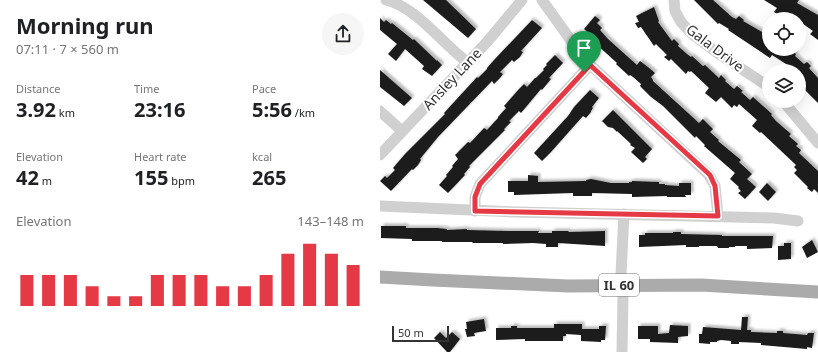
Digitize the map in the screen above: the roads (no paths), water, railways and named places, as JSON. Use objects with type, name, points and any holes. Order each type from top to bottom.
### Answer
[{"type":"main road","name":"IL 60","points":[[380,276],[568,286],[701,285],[818,292]]},
{"type":"street","points":[[386,0],[394,2],[410,11],[467,62]]},
{"type":"street","name":"Ansley Lane","points":[[380,155],[499,29],[522,0]]},
{"type":"street","points":[[542,0],[590,65],[710,175],[715,186],[718,216]]},
{"type":"street","name":"Gala Drive","points":[[674,0],[675,11],[678,17],[692,34],[762,82]]},
{"type":"street","points":[[475,211],[475,197],[480,184],[590,65]]},
{"type":"street","points":[[789,108],[818,143]]},
{"type":"street","points":[[380,111],[402,131]]},
{"type":"street","points":[[380,206],[475,211],[718,216],[798,220]]},
{"type":"street","points":[[622,352],[621,274],[624,214]]}]
